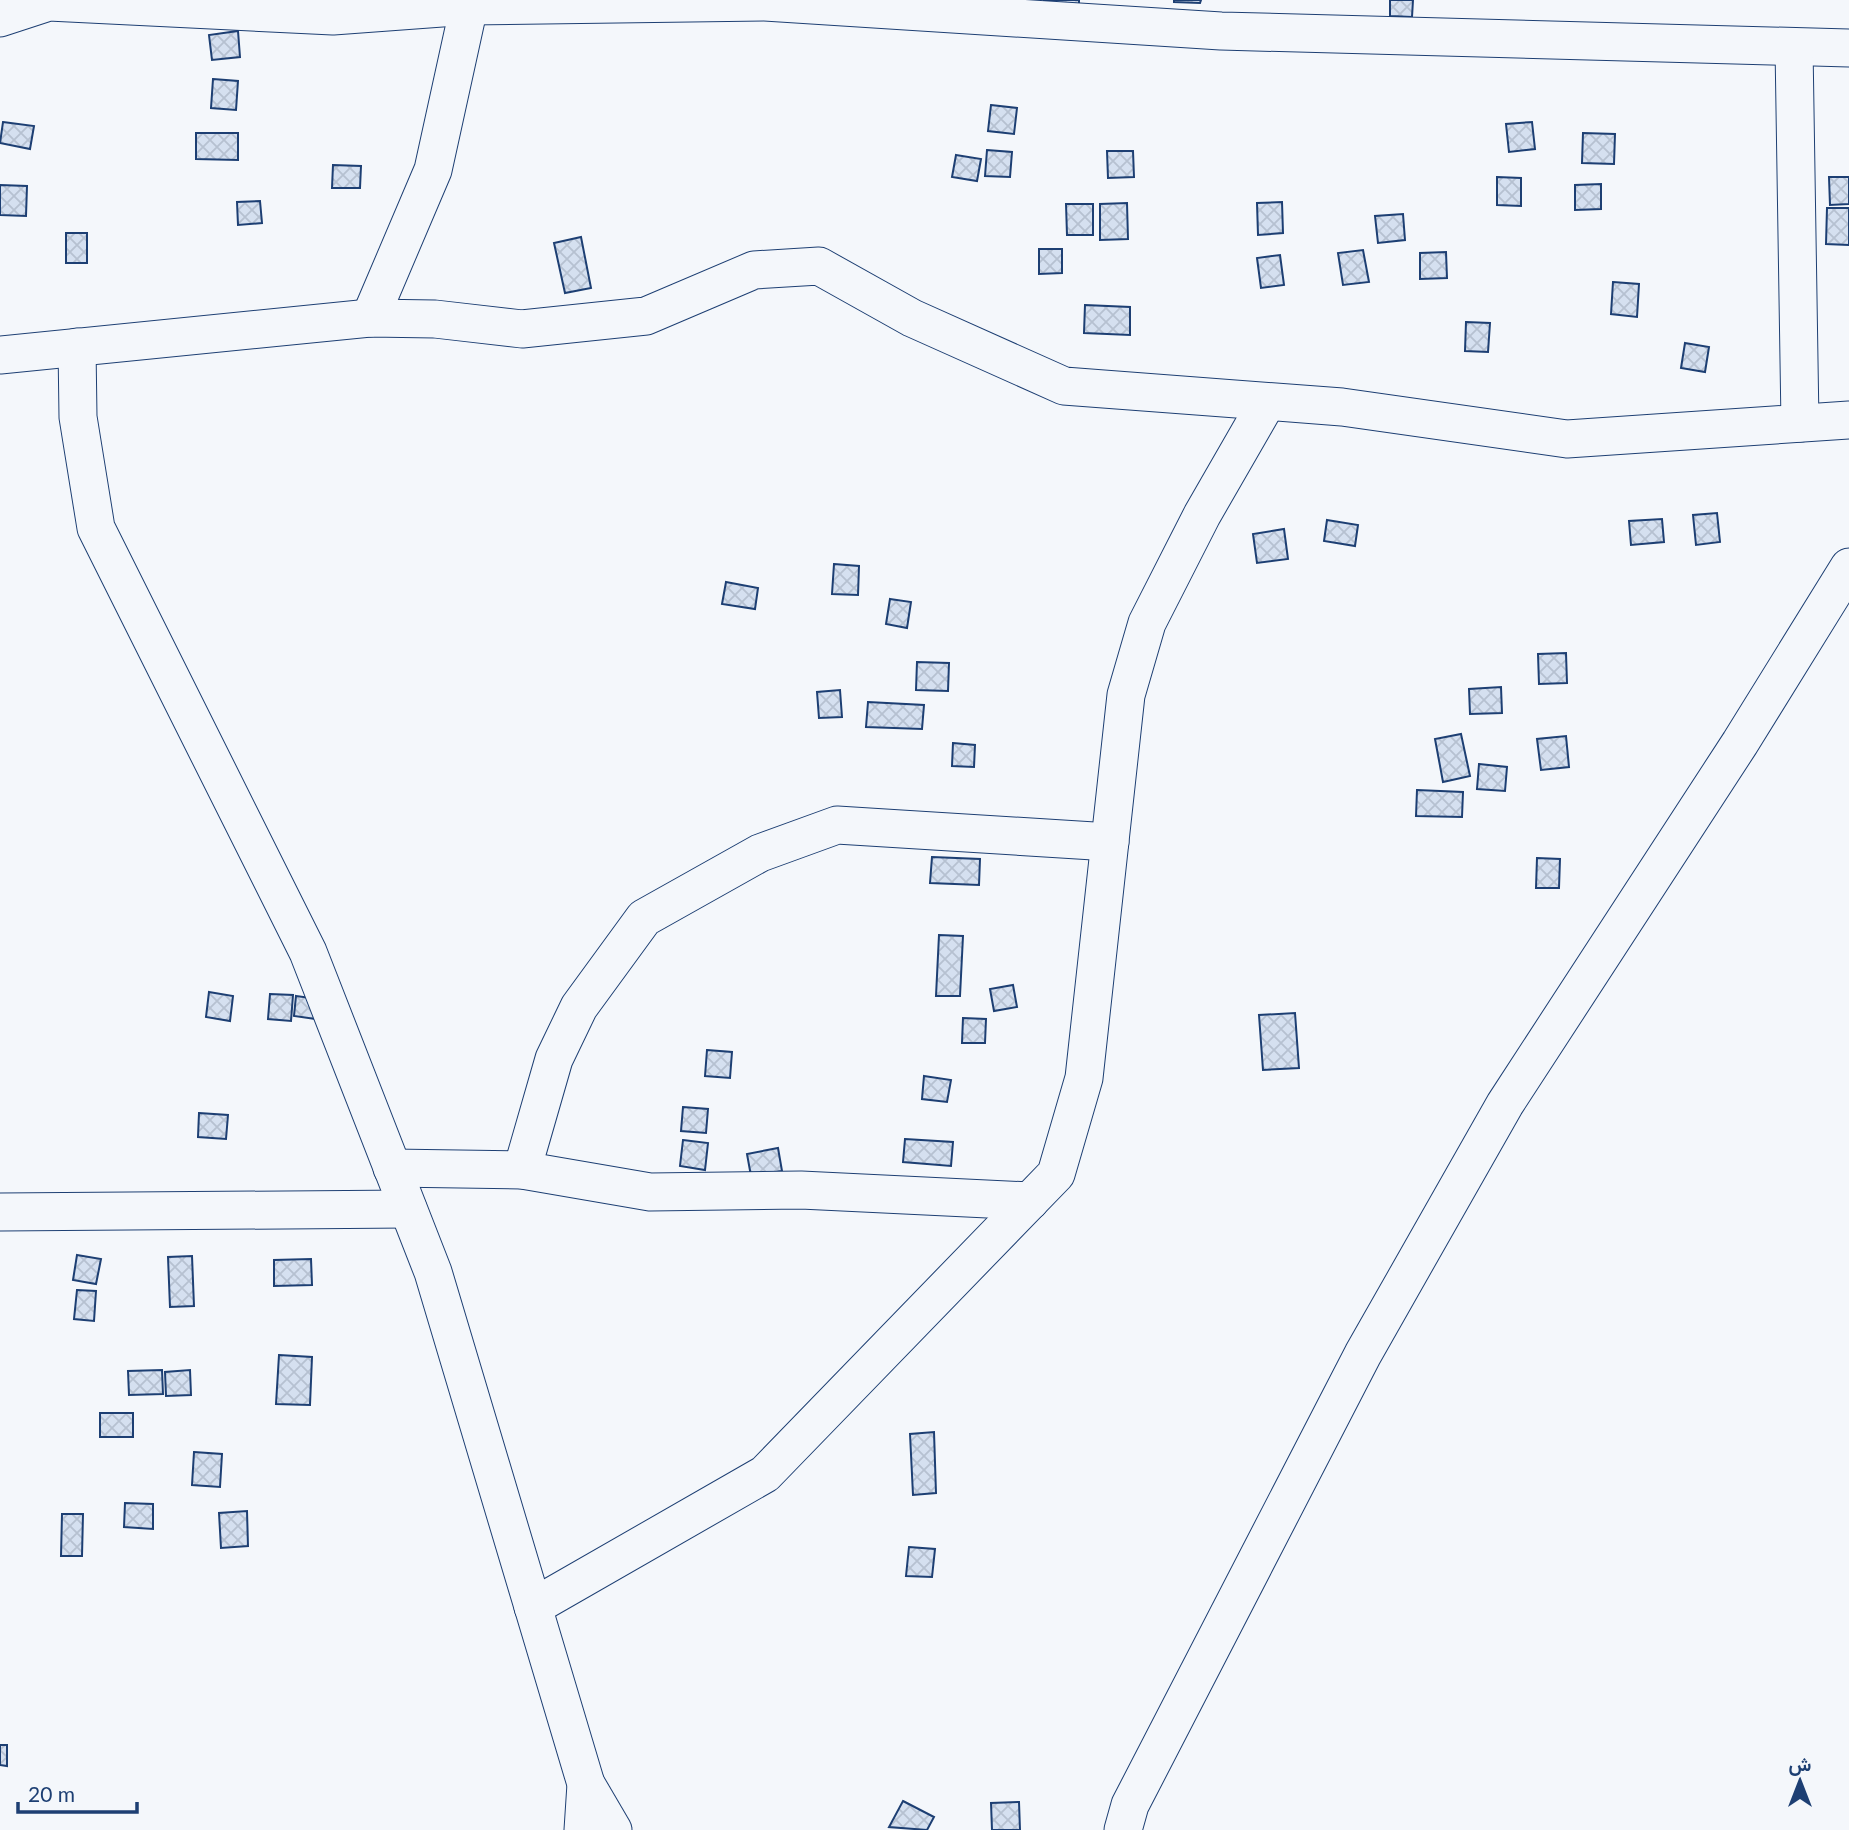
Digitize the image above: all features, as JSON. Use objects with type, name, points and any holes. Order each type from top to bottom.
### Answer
[{"type":"street","points":[[0,18],[49,2],[333,16],[468,6],[765,2],[1221,31],[1849,48]]},
{"type":"street","points":[[370,317],[433,170],[468,6]]},
{"type":"street","points":[[1794,47],[1800,424]]},
{"type":"street","points":[[0,355],[370,317],[435,319],[522,329],[646,316],[754,270],[819,266],[912,318],[1064,386],[1342,407],[1567,439],[1849,420]]},
{"type":"street","points":[[77,347],[78,418],[96,528],[308,953],[433,1272],[586,1784],[613,1830]]},
{"type":"street","points":[[533,1607],[765,1474],[1056,1174],[1084,1078],[1126,695],[1147,623],[1202,515],[1266,402]]},
{"type":"street","points":[[1123,1830],[1130,1805],[1363,1354],[1505,1104],[1740,743],[1849,566]]},
{"type":"street","points":[[522,1170],[554,1059],[579,1007],[644,918],[748,860],[837,825],[1110,842]]},
{"type":"street","points":[[392,1168],[522,1170],[650,1192],[801,1189],[1030,1201]]},
{"type":"street","points":[[0,1212],[408,1209]]},
{"type":"street","points":[[583,1830],[586,1784]]},
{"type":"building","points":[[1044,0],[1079,0],[1079,7],[1044,10]]},
{"type":"building","points":[[1174,0],[1201,0],[1200,3]]},
{"type":"building","points":[[1390,0],[1413,0],[1412,17],[1390,16]]},
{"type":"building","points":[[238,31],[240,57],[212,60],[209,35]]},
{"type":"building","points":[[213,79],[238,81],[236,110],[211,108]]},
{"type":"building","points":[[991,105],[1017,108],[1014,134],[988,131]]},
{"type":"building","points":[[3,122],[34,126],[30,149],[0,143]]},
{"type":"building","points":[[1532,122],[1535,149],[1509,152],[1506,124]]},
{"type":"building","points":[[196,133],[238,133],[238,160],[196,159]]},
{"type":"building","points":[[1583,133],[1615,134],[1614,164],[1582,163]]},
{"type":"building","points":[[987,150],[1012,152],[1010,177],[985,176]]},
{"type":"building","points":[[1107,151],[1133,151],[1134,177],[1108,178]]},
{"type":"building","points":[[956,155],[981,159],[977,181],[952,177]]},
{"type":"building","points":[[333,165],[361,166],[360,188],[332,188]]},
{"type":"building","points":[[1497,177],[1521,178],[1521,206],[1497,205]]},
{"type":"building","points":[[1829,177],[1849,177],[1849,204],[1830,205]]},
{"type":"building","points":[[1601,184],[1601,209],[1575,210],[1575,185]]},
{"type":"building","points":[[0,185],[27,186],[26,216],[0,215]]},
{"type":"building","points":[[260,201],[262,223],[238,225],[237,202]]},
{"type":"building","points":[[1282,202],[1283,233],[1258,235],[1257,203]]},
{"type":"building","points":[[1127,203],[1128,239],[1100,240],[1100,204]]},
{"type":"building","points":[[1066,204],[1093,204],[1093,235],[1067,235]]},
{"type":"building","points":[[1827,208],[1849,208],[1849,245],[1826,244]]},
{"type":"building","points":[[1403,214],[1405,240],[1378,243],[1375,216]]},
{"type":"building","points":[[66,233],[87,233],[87,263],[66,263]]},
{"type":"building","points":[[581,237],[591,288],[565,293],[554,243]]},
{"type":"building","points":[[1039,249],[1062,249],[1062,273],[1039,274]]},
{"type":"building","points":[[1363,250],[1369,282],[1343,285],[1338,253]]},
{"type":"building","points":[[1446,252],[1447,278],[1420,279],[1420,253]]},
{"type":"building","points":[[1280,255],[1284,285],[1261,288],[1257,258]]},
{"type":"building","points":[[1613,282],[1639,284],[1637,317],[1611,314]]},
{"type":"building","points":[[1085,305],[1130,307],[1130,335],[1084,333]]},
{"type":"building","points":[[1466,322],[1490,323],[1488,352],[1465,351]]},
{"type":"building","points":[[1685,343],[1709,347],[1705,372],[1681,368]]},
{"type":"building","points":[[1717,513],[1720,542],[1696,545],[1693,515]]},
{"type":"building","points":[[1662,519],[1664,542],[1631,545],[1629,521]]},
{"type":"building","points":[[1327,520],[1358,525],[1355,546],[1324,541]]},
{"type":"building","points":[[1284,529],[1288,559],[1257,563],[1253,534]]},
{"type":"building","points":[[834,564],[859,566],[858,595],[832,594]]},
{"type":"building","points":[[726,582],[758,588],[755,609],[722,604]]},
{"type":"building","points":[[890,599],[911,602],[907,628],[886,624]]},
{"type":"building","points":[[1566,653],[1567,683],[1539,684],[1538,654]]},
{"type":"building","points":[[917,662],[949,663],[948,691],[916,690]]},
{"type":"building","points":[[1501,687],[1502,713],[1470,714],[1469,689]]},
{"type":"building","points":[[840,690],[842,717],[819,718],[817,692]]},
{"type":"building","points":[[868,702],[924,705],[922,729],[866,727]]},
{"type":"building","points":[[1461,734],[1470,776],[1443,782],[1435,739]]},
{"type":"building","points":[[1566,736],[1569,767],[1541,770],[1537,739]]},
{"type":"building","points":[[953,743],[975,745],[974,767],[952,766]]},
{"type":"building","points":[[1479,764],[1507,767],[1505,791],[1477,789]]},
{"type":"building","points":[[1417,790],[1463,792],[1462,817],[1416,816]]},
{"type":"building","points":[[932,857],[980,859],[979,885],[930,883]]},
{"type":"building","points":[[1537,858],[1560,859],[1559,888],[1536,888]]},
{"type":"building","points":[[939,935],[963,936],[960,996],[936,996]]},
{"type":"building","points":[[1013,985],[1017,1007],[994,1011],[990,989]]},
{"type":"building","points":[[209,992],[233,996],[230,1021],[206,1017]]},
{"type":"building","points":[[270,994],[293,995],[291,1021],[268,1019]]},
{"type":"building","points":[[296,996],[326,1000],[323,1020],[294,1016]]},
{"type":"building","points":[[1295,1013],[1299,1068],[1263,1070],[1259,1015]]},
{"type":"building","points":[[963,1018],[986,1019],[985,1043],[962,1043]]},
{"type":"building","points":[[707,1050],[732,1052],[730,1078],[705,1076]]},
{"type":"building","points":[[924,1076],[951,1080],[947,1102],[922,1099]]},
{"type":"building","points":[[683,1107],[708,1109],[706,1133],[681,1131]]},
{"type":"building","points":[[199,1113],[228,1115],[226,1139],[198,1137]]},
{"type":"building","points":[[905,1139],[953,1142],[951,1166],[903,1162]]},
{"type":"building","points":[[683,1140],[708,1143],[705,1170],[680,1166]]},
{"type":"building","points":[[778,1148],[782,1171],[751,1176],[747,1154]]},
{"type":"building","points":[[77,1255],[101,1259],[96,1284],[73,1280]]},
{"type":"building","points":[[192,1256],[194,1306],[170,1307],[168,1257]]},
{"type":"building","points":[[311,1259],[312,1285],[274,1286],[274,1260]]},
{"type":"building","points":[[77,1290],[96,1291],[94,1321],[74,1319]]},
{"type":"building","points":[[279,1355],[312,1357],[310,1405],[276,1404]]},
{"type":"building","points":[[162,1370],[163,1394],[129,1395],[128,1371]]},
{"type":"building","points":[[190,1370],[191,1395],[166,1396],[165,1372]]},
{"type":"building","points":[[100,1413],[133,1413],[133,1437],[100,1437]]},
{"type":"building","points":[[934,1432],[936,1493],[913,1495],[910,1434]]},
{"type":"building","points":[[194,1452],[222,1454],[220,1487],[192,1485]]},
{"type":"building","points":[[125,1503],[153,1504],[153,1529],[124,1527]]},
{"type":"building","points":[[247,1511],[248,1546],[221,1548],[219,1513]]},
{"type":"building","points":[[62,1514],[83,1514],[82,1556],[61,1556]]},
{"type":"building","points":[[909,1547],[935,1549],[932,1577],[906,1576]]},
{"type":"building","points":[[0,1745],[7,1745],[7,1766],[0,1765]]},
{"type":"building","points":[[903,1801],[934,1817],[927,1830],[889,1827]]},
{"type":"building","points":[[1019,1802],[1020,1830],[992,1830],[991,1803]]}]
